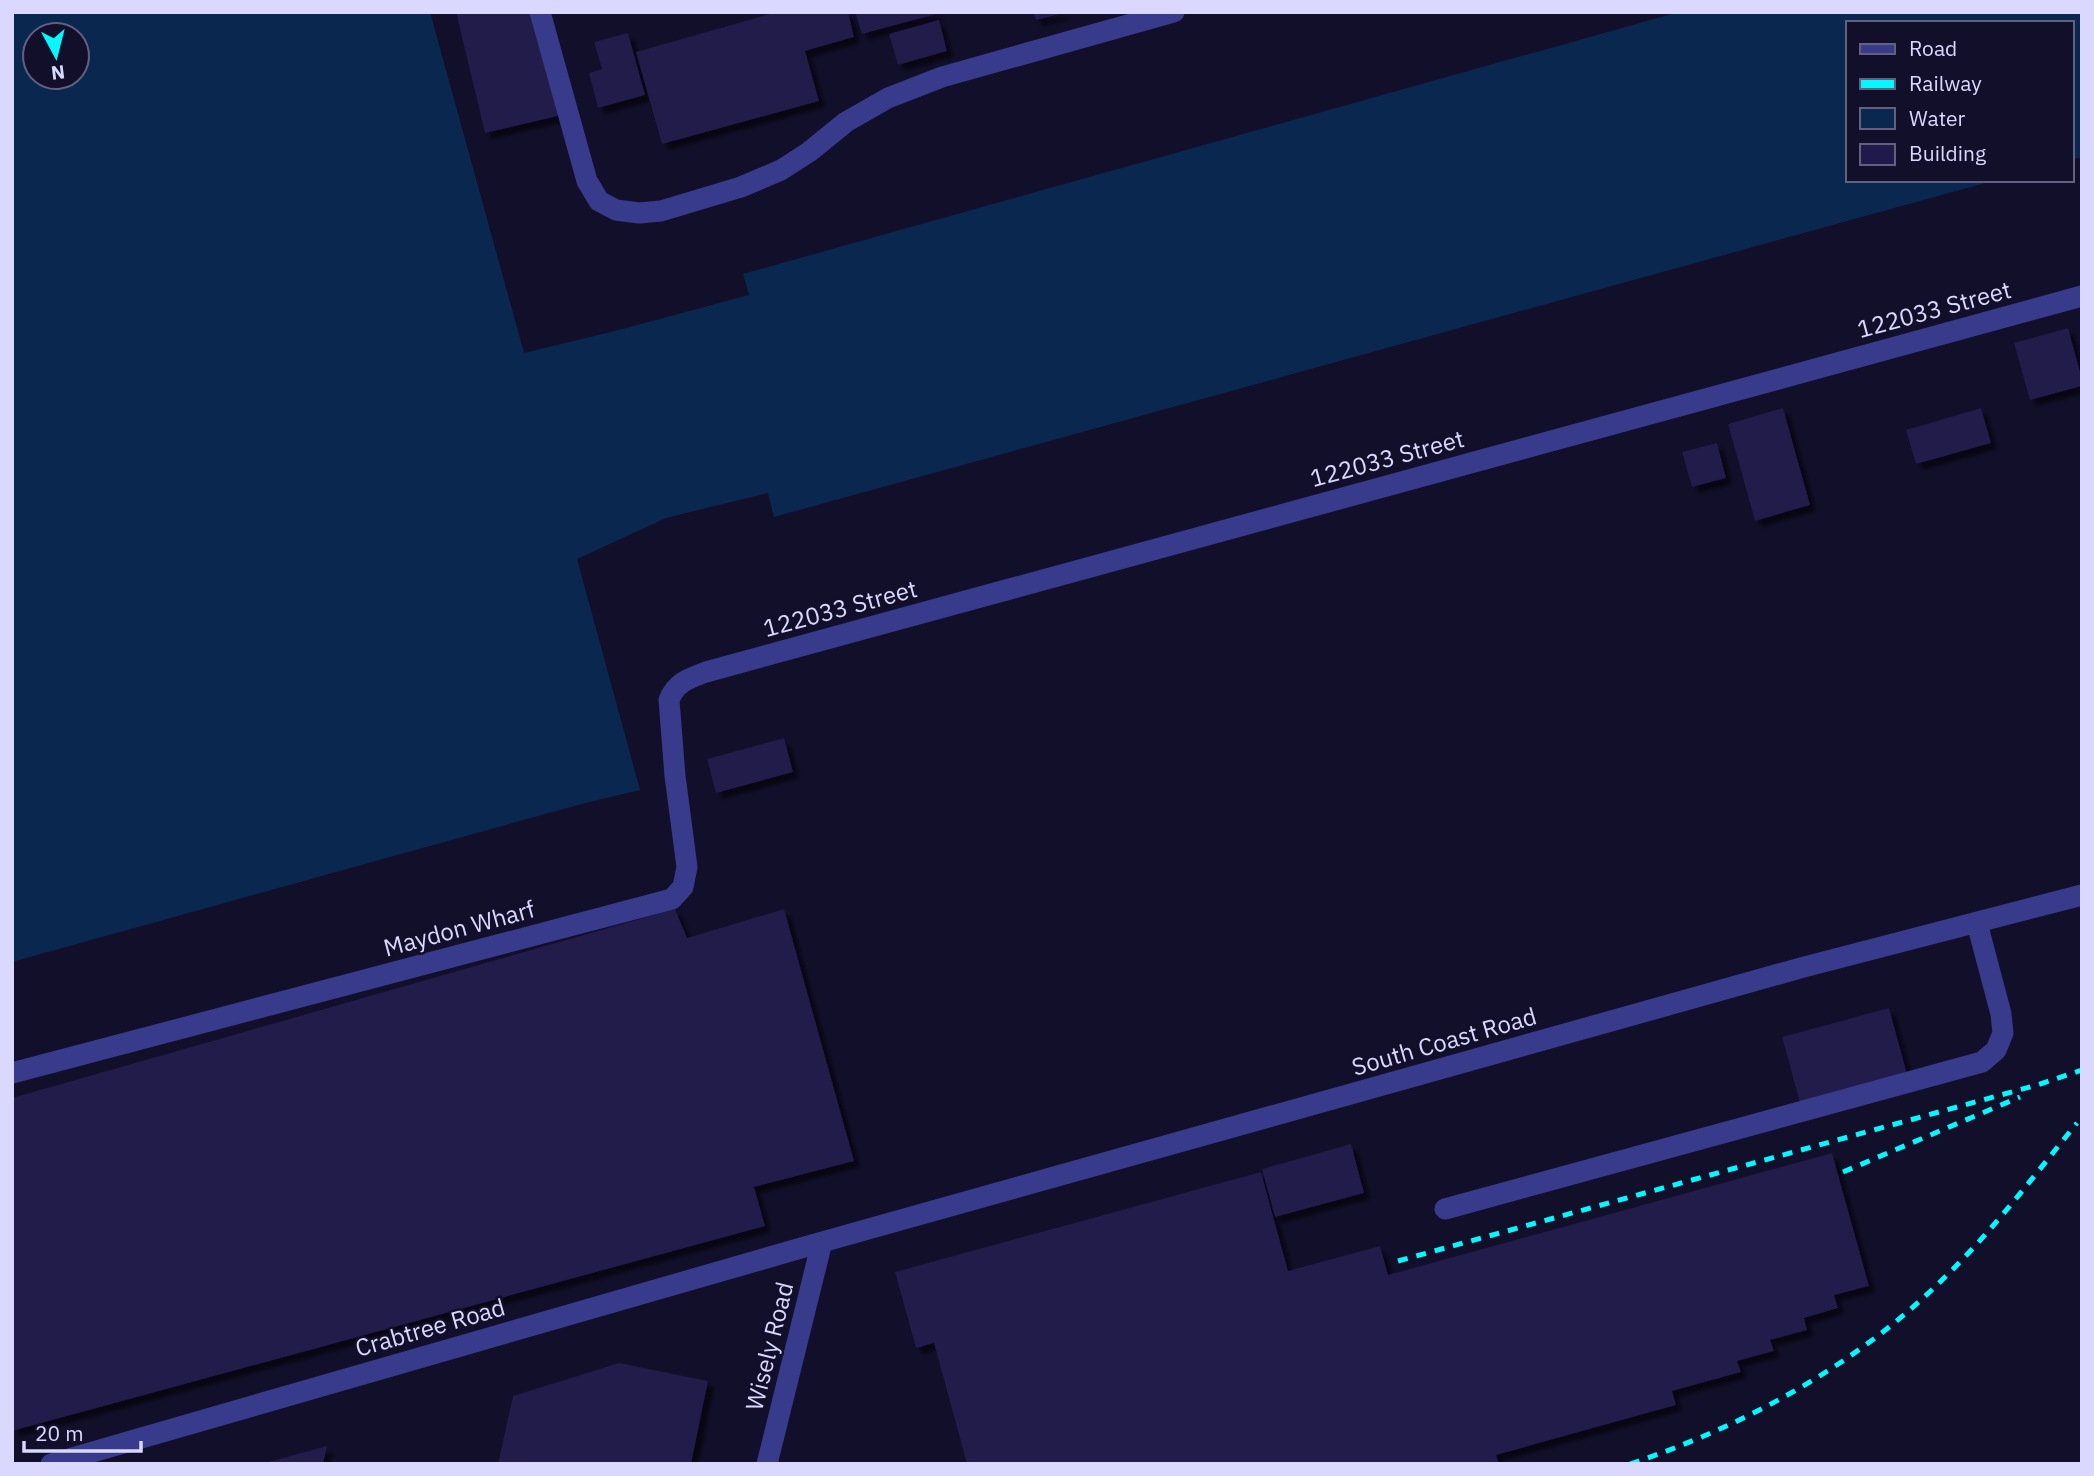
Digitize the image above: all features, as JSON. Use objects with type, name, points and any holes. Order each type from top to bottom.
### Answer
[{"type":"street","points":[[540,12],[587,181],[599,201],[616,210],[639,213],[661,211],[741,187],[780,170],[809,152],[846,122],[888,98],[942,77],[1174,12]]},
{"type":"street","name":"122033 Street","points":[[706,671],[2082,296]]},
{"type":"street","name":"Maydon Wharf","points":[[12,1073],[672,899],[684,887],[687,867],[675,776],[669,700],[673,689],[683,681],[706,671]]},
{"type":"street","name":"South Coast Road","points":[[822,1242],[1790,971],[2082,895]]},
{"type":"street","points":[[1445,1209],[1982,1062],[1996,1050],[2003,1033],[2001,1014],[1977,923]]},
{"type":"street","name":"Crabtree Road","points":[[51,1464],[822,1242]]},
{"type":"street","name":"Wisely Road","points":[[767,1464],[822,1242]]},
{"type":"water","points":[[12,12],[430,12],[524,353],[749,295],[743,274],[1679,12],[2082,12],[2082,157],[2073,159],[2073,21],[1846,21],[1846,182],[1989,182],[774,517],[768,493],[666,518],[577,559],[640,790],[12,962]]},
{"type":"building","points":[[456,12],[533,12],[558,116],[485,133]]},
{"type":"building","points":[[776,12],[848,12],[854,37],[805,51],[819,101],[662,144],[636,52]]},
{"type":"building","points":[[855,12],[940,12],[940,13],[862,34]]},
{"type":"building","points":[[1033,12],[1064,12],[1064,13],[1036,20]]},
{"type":"building","points":[[939,20],[947,51],[898,65],[889,34]]},
{"type":"building","points":[[628,33],[645,95],[598,108],[589,73],[602,69],[594,42]]},
{"type":"building","points":[[2068,328],[2082,386],[2030,400],[2014,343]]},
{"type":"building","points":[[1783,408],[1810,505],[1755,521],[1728,424]]},
{"type":"building","points":[[1981,408],[1991,443],[1916,464],[1906,430]]},
{"type":"building","points":[[1717,443],[1726,478],[1692,487],[1682,452]]},
{"type":"building","points":[[784,738],[793,772],[716,793],[707,759]]},
{"type":"building","points":[[675,909],[687,938],[784,909],[854,1161],[754,1187],[765,1226],[12,1431],[12,1098]]},
{"type":"building","points":[[1889,1008],[1907,1074],[1800,1103],[1782,1037]]},
{"type":"building","points":[[1351,1144],[1364,1193],[1275,1217],[1262,1169]]},
{"type":"building","points":[[1832,1153],[1869,1286],[1834,1295],[1838,1308],[1804,1318],[1807,1330],[1770,1340],[1774,1351],[1737,1361],[1741,1372],[1672,1391],[1676,1405],[1496,1455],[1499,1464],[967,1464],[934,1343],[916,1348],[895,1272],[1261,1172],[1288,1271],[1380,1246],[1388,1275]]},
{"type":"building","points":[[619,1363],[708,1381],[691,1464],[498,1464],[513,1396]]},
{"type":"building","points":[[327,1446],[323,1464],[265,1463]]},
{"type":"railway","points":[[1398,1261],[2037,1085],[2082,1070]]},
{"type":"railway","points":[[1843,1172],[2020,1097]]},
{"type":"railway","points":[[1630,1464],[1673,1449],[1756,1412],[1835,1366],[1872,1340],[1908,1312],[1977,1244],[2077,1123]]}]
